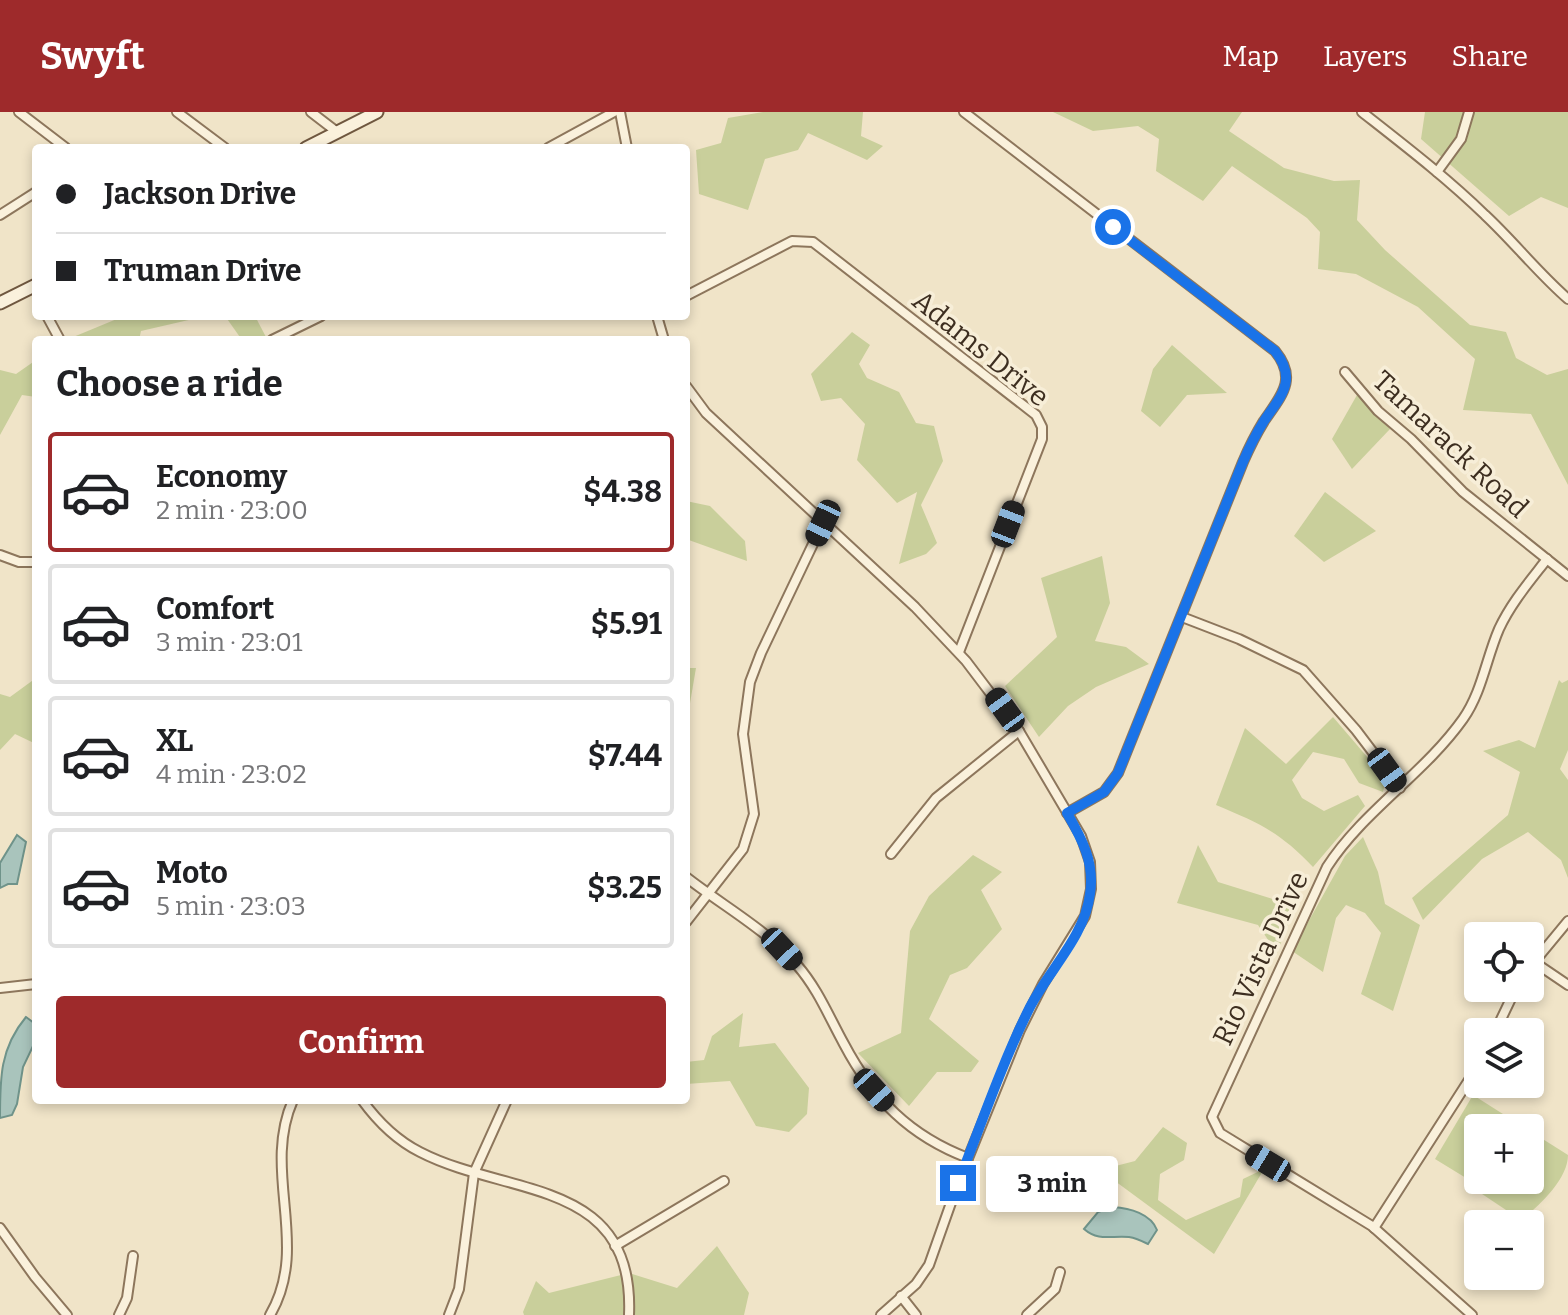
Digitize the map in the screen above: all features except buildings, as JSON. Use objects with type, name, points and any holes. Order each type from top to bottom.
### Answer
[{"type":"main road","points":[[314,144],[377,112]]},
{"type":"main road","points":[[0,303],[32,290]]},
{"type":"street","points":[[19,112],[61,144]]},
{"type":"street","points":[[177,112],[220,144]]},
{"type":"street","points":[[311,112],[337,132]]},
{"type":"street","points":[[556,144],[617,112],[626,144]]},
{"type":"street","points":[[964,112],[1275,351],[1284,365],[1284,390],[1248,450],[1118,773],[1104,792],[1067,813]]},
{"type":"street","points":[[1362,112],[1494,223],[1539,273],[1568,299]]},
{"type":"street","points":[[1437,172],[1461,139],[1469,112]]},
{"type":"street","points":[[0,215],[32,195]]},
{"type":"street","name":"Adams Drive","points":[[690,294],[792,241],[806,240],[818,246],[1036,415],[1042,427],[1042,439],[959,652]]},
{"type":"street","points":[[280,336],[313,320]]},
{"type":"street","name":"Tamarack Road","points":[[1345,372],[1378,411],[1411,439],[1463,492],[1568,576]]},
{"type":"street","points":[[690,391],[706,413],[915,607],[959,652],[1019,731],[1081,836],[1090,862],[1089,903],[1079,929],[1031,1007],[968,1158],[929,1265],[916,1284],[881,1315]]},
{"type":"street","points":[[690,917],[743,849],[752,827],[754,801],[743,734],[750,682],[823,523]]},
{"type":"street","points":[[0,555],[19,562],[32,562]]},
{"type":"street","name":"Rio Vista Drive","points":[[1472,1315],[1374,1228],[1220,1133],[1212,1117],[1327,867],[1344,844],[1442,745],[1466,715],[1482,683],[1506,617],[1547,559]]},
{"type":"street","points":[[1182,617],[1251,644],[1303,670],[1356,730],[1400,788]]},
{"type":"street","points":[[891,854],[936,798],[1019,731]]},
{"type":"street","points":[[690,880],[769,938],[796,965],[819,995],[858,1068],[886,1104],[938,1147],[968,1158]]},
{"type":"street","points":[[1544,950],[1568,921]]},
{"type":"street","points":[[1544,971],[1568,985]]},
{"type":"street","points":[[0,988],[32,984]]},
{"type":"street","points":[[1374,1228],[1464,1088]]},
{"type":"street","points":[[270,1315],[279,1299],[287,1270],[288,1241],[279,1159],[283,1127],[292,1104]]},
{"type":"street","points":[[365,1104],[382,1125],[407,1145],[435,1159],[565,1199],[590,1216],[615,1246],[629,1286],[629,1315]]},
{"type":"street","points":[[449,1315],[459,1289],[474,1173],[505,1104]]},
{"type":"street","points":[[615,1246],[724,1181]]},
{"type":"street","points":[[0,1228],[67,1315]]},
{"type":"street","points":[[119,1315],[127,1298],[133,1256]]},
{"type":"street","points":[[1027,1315],[1055,1289],[1060,1272]]},
{"type":"street","points":[[901,1296],[916,1315]]},
{"type":"green space","points":[[763,112],[863,112],[861,136],[883,146],[867,160],[808,133],[798,150],[765,159],[748,210],[699,194],[696,150],[721,143],[728,118]]},
{"type":"green space","points":[[1053,112],[1242,112],[1229,131],[1284,168],[1334,181],[1360,180],[1357,220],[1385,250],[1470,325],[1506,332],[1516,358],[1547,375],[1568,369],[1568,485],[1531,414],[1463,410],[1475,359],[1418,307],[1356,274],[1318,269],[1320,232],[1307,218],[1232,166],[1203,201],[1156,171],[1159,139],[1138,126],[1093,131]]},
{"type":"green space","points":[[1425,112],[1568,112],[1568,208],[1541,197],[1509,216],[1421,139]]},
{"type":"green space","points":[[114,320],[189,320],[141,331],[140,336],[76,336]]},
{"type":"green space","points":[[228,320],[257,320],[265,336],[239,336]]},
{"type":"green space","points":[[852,332],[870,345],[859,364],[867,378],[899,392],[916,423],[934,426],[943,461],[921,505],[937,543],[926,554],[899,564],[917,492],[897,503],[857,460],[865,424],[841,398],[821,401],[811,374]]},
{"type":"green space","points":[[1172,345],[1227,393],[1187,395],[1160,427],[1141,411],[1153,369]]},
{"type":"green space","points":[[32,363],[32,396],[22,395],[0,435],[0,370],[16,374]]},
{"type":"green space","points":[[1357,395],[1390,429],[1352,469],[1332,439]]},
{"type":"green space","points":[[1325,492],[1376,531],[1324,562],[1294,536]]},
{"type":"green space","points":[[690,502],[710,506],[745,541],[747,561],[690,540]]},
{"type":"green space","points":[[1102,556],[1110,603],[1095,641],[1126,647],[1149,664],[1096,687],[1068,706],[1039,737],[1005,686],[1057,637],[1041,578]]},
{"type":"green space","points":[[690,668],[696,668],[690,703]]},
{"type":"green space","points":[[1559,680],[1562,683],[1568,680],[1568,750],[1560,769],[1568,780],[1568,878],[1561,860],[1528,832],[1482,859],[1423,920],[1412,898],[1508,815],[1520,772],[1483,751],[1519,740],[1535,748]]},
{"type":"green space","points":[[32,681],[32,742],[15,734],[0,750],[0,694],[10,697]]},
{"type":"green space","points":[[1333,717],[1386,779],[1383,792],[1359,783],[1344,759],[1313,752],[1292,780],[1302,798],[1324,811],[1358,795],[1365,806],[1313,867],[1268,830],[1216,805],[1245,728],[1286,764]]},
{"type":"green space","points":[[1363,837],[1378,872],[1385,904],[1420,925],[1393,1011],[1361,994],[1381,933],[1365,913],[1346,905],[1336,918],[1323,972],[1292,951],[1345,856]]},
{"type":"green space","points":[[1198,845],[1218,882],[1295,906],[1277,953],[1258,925],[1177,903]]},
{"type":"green space","points":[[973,855],[1002,872],[981,890],[1002,929],[967,968],[950,975],[929,1019],[979,1061],[971,1072],[937,1072],[909,1106],[858,1053],[901,1033],[910,931],[929,896]]},
{"type":"green space","points":[[743,1013],[739,1047],[775,1043],[809,1088],[807,1114],[789,1132],[756,1126],[730,1081],[690,1084],[690,1062],[704,1060],[712,1036]]},
{"type":"green space","points":[[1471,1098],[1478,1098],[1503,1114],[1464,1114],[1464,1177],[1435,1159]]},
{"type":"green space","points":[[1163,1127],[1187,1143],[1184,1160],[1160,1174],[1158,1200],[1186,1220],[1240,1197],[1243,1179],[1264,1169],[1214,1254],[1100,1170],[1135,1161]]},
{"type":"green space","points":[[1544,1140],[1568,1155],[1563,1173],[1544,1200],[1532,1210],[1506,1210],[1482,1194],[1544,1194]]},
{"type":"green space","points":[[717,1246],[749,1293],[744,1315],[524,1315],[536,1281],[549,1293],[629,1273],[677,1288]]},
{"type":"water","points":[[17,835],[26,842],[17,884],[0,888],[0,863]]},
{"type":"water","points":[[26,1017],[32,1022],[32,1048],[23,1067],[17,1104],[12,1115],[0,1118],[3,1064],[17,1029]]},
{"type":"water","points":[[1113,1207],[1133,1210],[1154,1224],[1157,1230],[1148,1244],[1129,1237],[1100,1237],[1084,1229],[1098,1212]]},
{"type":"route","points":[[958,1183],[1020,1030],[1043,984],[1079,929],[1089,903],[1090,862],[1081,836],[1067,813],[1104,792],[1118,773],[1243,462],[1265,419],[1281,398],[1286,383],[1284,365],[1275,351],[1113,227]]}]
